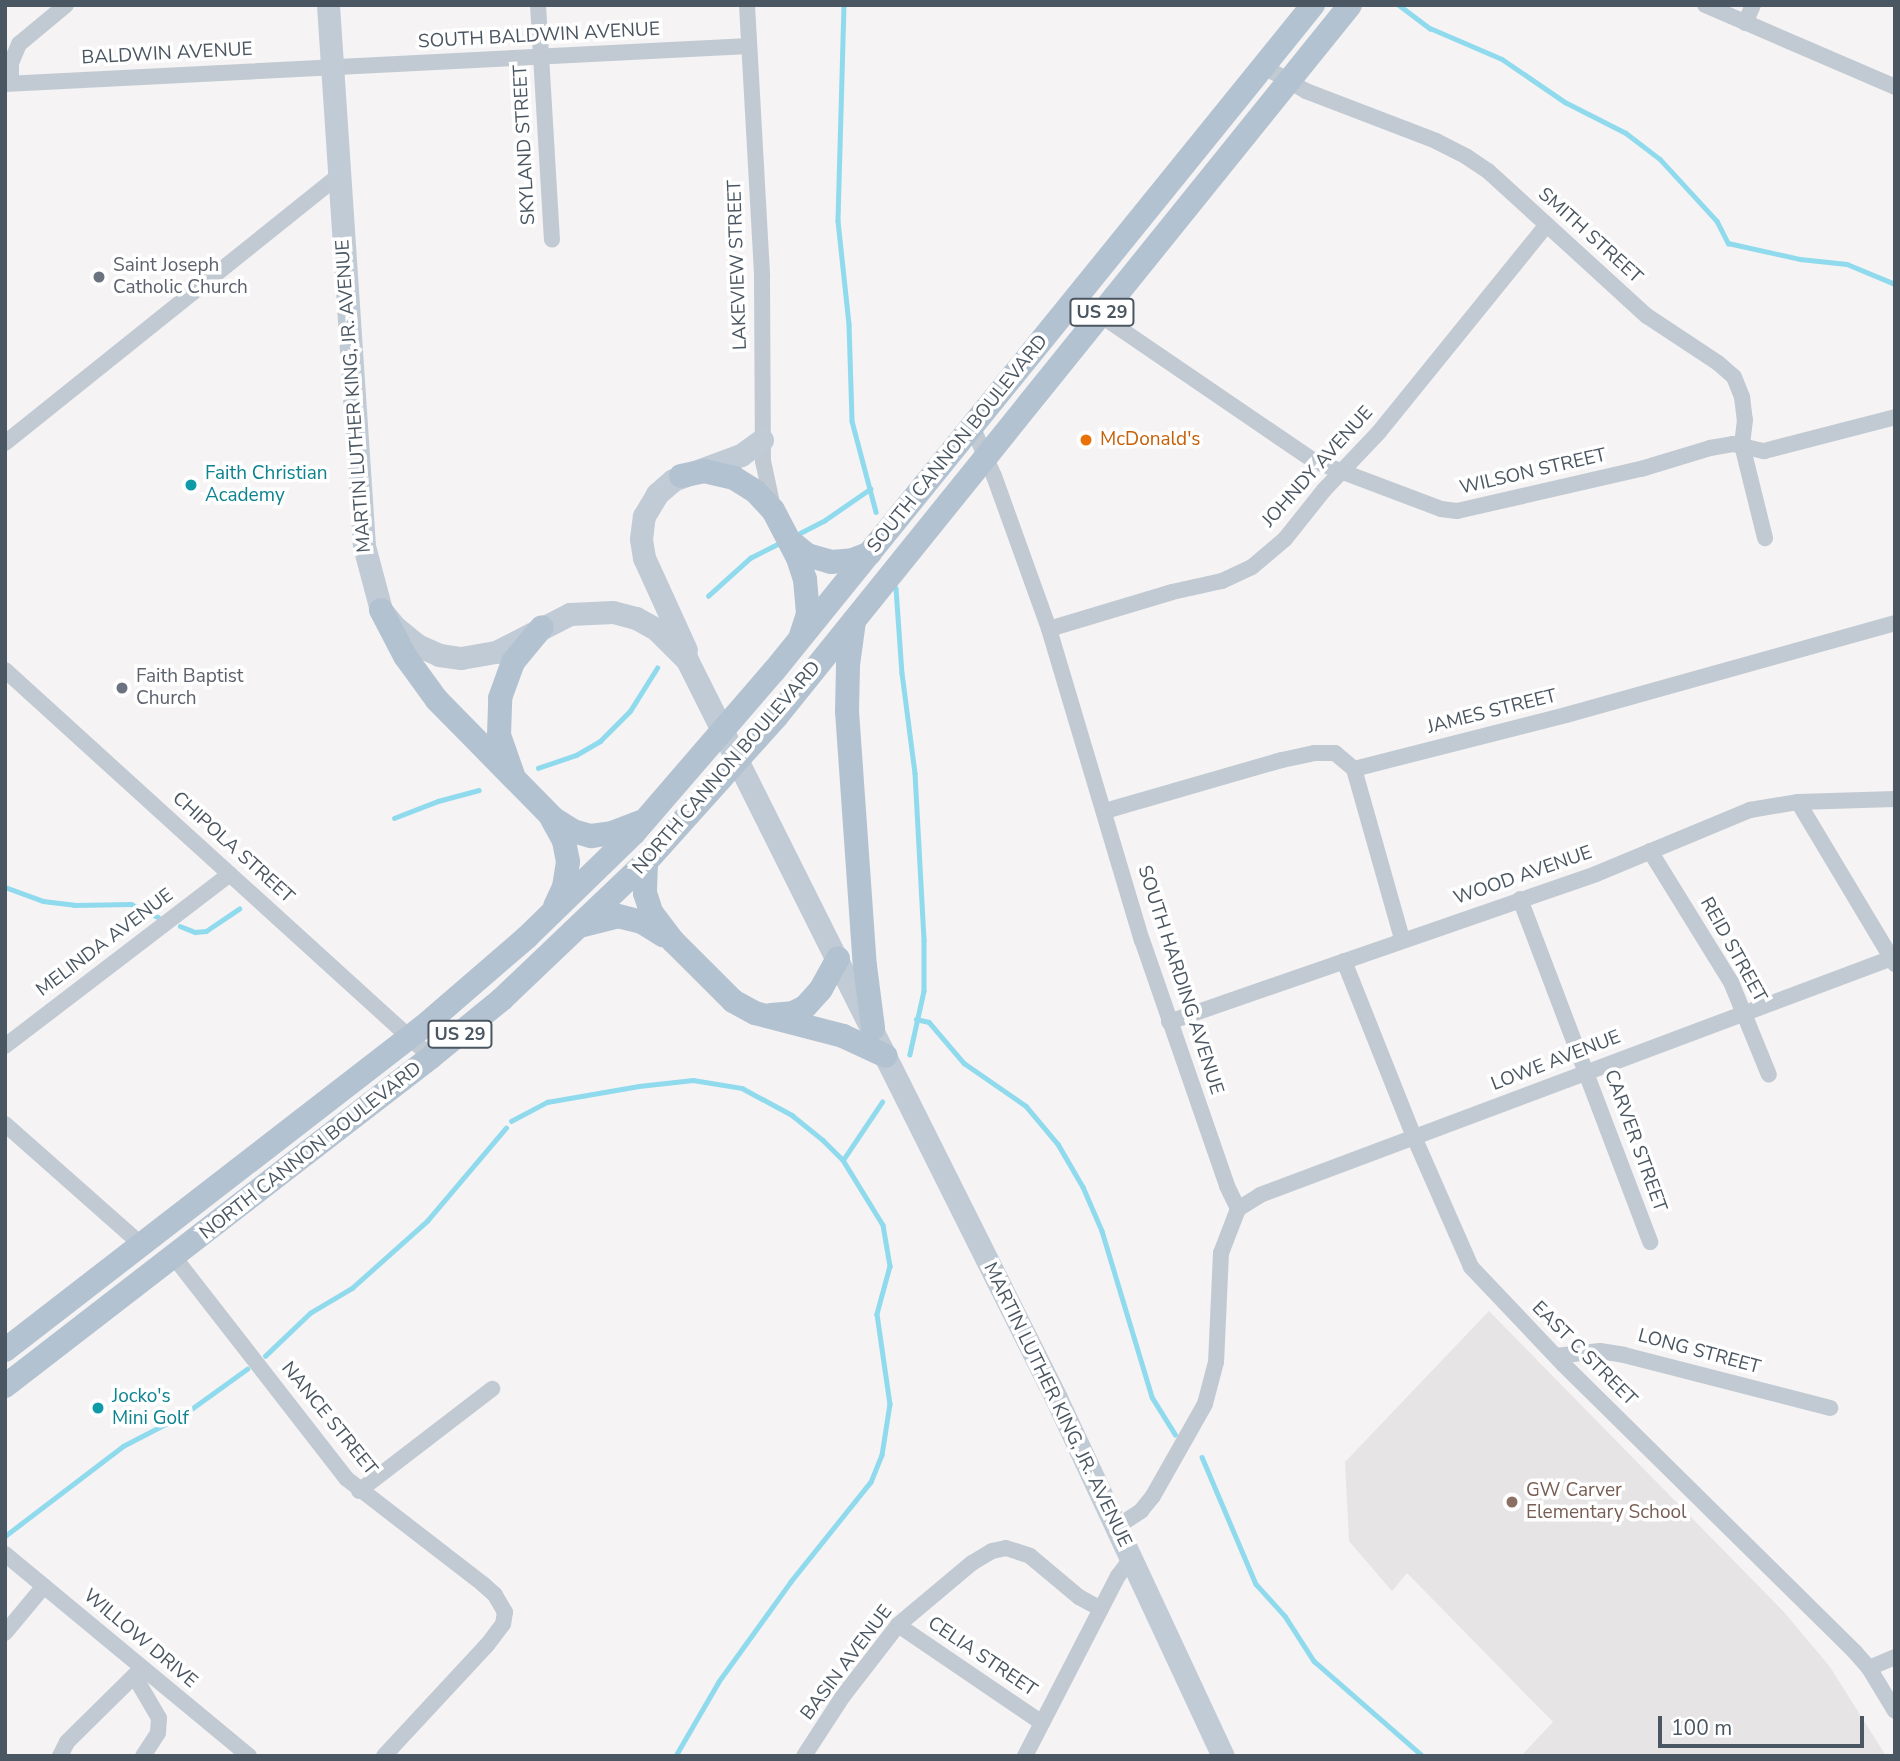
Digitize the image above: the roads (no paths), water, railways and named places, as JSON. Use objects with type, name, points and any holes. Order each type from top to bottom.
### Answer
[{"type":"main road","name":"MARTIN LUTHER KING, JR. AVENUE","points":[[328,5],[364,546],[381,610],[412,642],[429,651],[452,657],[472,658],[496,652],[563,617],[589,611],[631,616],[668,638],[702,685],[887,1056],[1056,1398],[1223,1756]]},
{"type":"main road","name":"SOUTH CANNON BOULEVARD","points":[[652,814],[792,650],[1313,5]]},
{"type":"main road","name":"SOUTH CANNON BOULEVARD","points":[[855,619],[1350,5]]},
{"type":"main road","points":[[702,685],[649,571],[641,539],[643,521],[651,501],[662,488],[681,476],[741,455],[762,440]]},
{"type":"main road","points":[[681,476],[704,471],[741,481],[762,497],[785,531],[803,573],[808,603],[806,624],[792,650]]},
{"type":"main road","points":[[785,531],[811,557],[831,562],[853,560],[870,552]]},
{"type":"main road","points":[[381,610],[423,683],[465,732],[544,810],[573,831],[596,836],[620,830],[652,814]]},
{"type":"main road","points":[[855,619],[848,665],[847,711],[865,966],[873,1028]]},
{"type":"main road","name":"NORTH CANNON BOULEVARD","points":[[5,1386],[431,1057],[502,999],[646,862],[777,716],[855,619]]},
{"type":"main road","points":[[521,787],[501,745],[497,725],[499,703],[513,662],[542,627]]},
{"type":"main road","points":[[537,927],[558,900],[568,869],[561,834],[544,810]]},
{"type":"main road","name":"NORTH CANNON BOULEVARD","points":[[5,1350],[410,1037],[537,927],[652,814]]},
{"type":"main road","points":[[646,862],[646,902],[673,941],[733,1001],[767,1015],[843,1036],[887,1056]]},
{"type":"main road","points":[[582,925],[606,918],[630,918],[673,941]]},
{"type":"main road","points":[[767,1015],[793,1013],[804,1007],[821,989],[838,958]]},
{"type":"street","points":[[8,83],[11,62],[19,44],[65,5]]},
{"type":"street","name":"SKYLAND STREET","points":[[538,5],[551,240]]},
{"type":"street","name":"LAKEVIEW STREET","points":[[747,5],[762,277],[762,440],[766,482],[785,531]]},
{"type":"street","points":[[1705,5],[1895,87]]},
{"type":"street","points":[[1745,23],[1754,5]]},
{"type":"street","name":"SOUTH BALDWIN AVENUE","points":[[331,68],[749,46]]},
{"type":"street","name":"SMITH STREET","points":[[1263,66],[1306,91],[1385,120],[1468,157],[1488,171],[1647,316],[1718,363],[1734,377],[1744,408],[1742,445],[1765,538]]},
{"type":"street","name":"BALDWIN AVENUE","points":[[8,83],[331,68]]},
{"type":"street","points":[[5,443],[338,176]]},
{"type":"street","name":"JOHNDY AVENUE","points":[[1049,629],[1172,592],[1222,581],[1252,567],[1285,538],[1379,432],[1546,226]]},
{"type":"street","name":"WILSON STREET","points":[[1100,315],[1300,453],[1342,472],[1441,509],[1467,510],[1733,444],[1764,451],[1895,417]]},
{"type":"street","name":"SOUTH HARDING AVENUE","points":[[972,426],[1049,629],[1169,1022],[1227,1186],[1238,1209]]},
{"type":"street","name":"JAMES STREET","points":[[1354,769],[1566,715],[1895,623]]},
{"type":"street","name":"CHIPOLA STREET","points":[[5,670],[431,1057]]},
{"type":"street","points":[[1105,811],[1315,753],[1335,753],[1354,769],[1402,939]]},
{"type":"street","name":"WOOD AVENUE","points":[[1169,1022],[1402,939],[1596,874],[1749,810],[1798,802],[1895,799]]},
{"type":"street","points":[[1798,802],[1894,961]]},
{"type":"street","name":"REID STREET","points":[[1650,851],[1731,982],[1769,1074]]},
{"type":"street","name":"MELINDA AVENUE","points":[[5,1046],[230,874]]},
{"type":"street","name":"CARVER STREET","points":[[1520,899],[1650,1242]]},
{"type":"street","name":"EAST C STREET","points":[[1345,961],[1414,1137],[1471,1267],[1556,1356],[1869,1668],[1895,1711]]},
{"type":"street","name":"LOWE AVENUE","points":[[1238,1209],[1260,1195],[1587,1071],[1894,961]]},
{"type":"street","points":[[5,1124],[142,1245]]},
{"type":"street","points":[[1116,1527],[1142,1511],[1153,1496],[1205,1404],[1216,1363],[1222,1253],[1238,1209]]},
{"type":"street","name":"NANCE STREET","points":[[174,1256],[359,1491],[484,1585],[495,1595],[505,1612],[503,1624],[487,1645],[384,1756]]},
{"type":"street","name":"LONG STREET","points":[[1556,1356],[1600,1351],[1624,1355],[1830,1408]]},
{"type":"street","points":[[359,1491],[492,1389]]},
{"type":"street","name":"BASIN AVENUE","points":[[804,1756],[843,1696],[898,1625],[972,1563],[992,1551],[1006,1548],[1030,1556],[1079,1597],[1101,1609]]},
{"type":"street","name":"WILLOW DRIVE","points":[[5,1554],[139,1672],[249,1756]]},
{"type":"street","points":[[1025,1756],[1101,1609],[1131,1559]]},
{"type":"street","points":[[5,1633],[44,1586]]},
{"type":"street","name":"CELIA STREET","points":[[898,1625],[1042,1723]]},
{"type":"street","points":[[1869,1668],[1895,1657]]},
{"type":"street","points":[[60,1756],[67,1742],[139,1672],[159,1718],[158,1733],[143,1756]]},
{"type":"waterway","points":[[844,5],[838,221],[849,324],[852,421],[876,512]]},
{"type":"waterway","points":[[1399,5],[1430,28],[1502,59],[1565,102],[1626,133],[1660,159],[1717,221],[1728,243],[1800,259],[1847,264],[1895,284]]},
{"type":"waterway","points":[[800,533],[825,520],[870,489]]},
{"type":"waterway","points":[[708,596],[750,558],[778,544]]},
{"type":"waterway","points":[[896,588],[902,673],[915,773],[924,940],[924,991],[910,1054]]},
{"type":"waterway","points":[[538,768],[576,755],[600,741],[630,711],[657,668]]},
{"type":"waterway","points":[[394,818],[438,801],[479,790]]},
{"type":"waterway","points":[[5,887],[43,901],[74,905],[131,904],[158,917]]},
{"type":"waterway","points":[[180,926],[195,932],[206,931],[239,909]]},
{"type":"waterway","points":[[916,1019],[929,1022],[964,1063],[1026,1106],[1058,1144],[1083,1187],[1102,1231],[1152,1397],[1175,1434]]},
{"type":"waterway","points":[[511,1121],[547,1102],[639,1086],[693,1080],[742,1088],[792,1115],[823,1140],[843,1160],[883,1225],[890,1266],[877,1314],[890,1404],[882,1455],[871,1482],[791,1582],[719,1682],[676,1756]]},
{"type":"waterway","points":[[843,1160],[882,1102]]},
{"type":"waterway","points":[[265,1356],[310,1313],[352,1288],[427,1221],[506,1128]]},
{"type":"waterway","points":[[5,1536],[123,1446],[183,1415],[247,1369]]},
{"type":"waterway","points":[[1202,1457],[1256,1584],[1285,1616],[1314,1661],[1423,1756]]},
{"type":"place","name":"Saint Joseph Catholic Church","points":[[99,277]]},
{"type":"place","name":"McDonald's","points":[[1086,440]]},
{"type":"place","name":"Faith Christian Academy","points":[[191,485]]},
{"type":"place","name":"Faith Baptist Church","points":[[122,688]]},
{"type":"place","name":"Jocko's Mini Golf","points":[[98,1408]]},
{"type":"place","name":"GW Carver Elementary School","points":[[1512,1502]]}]
